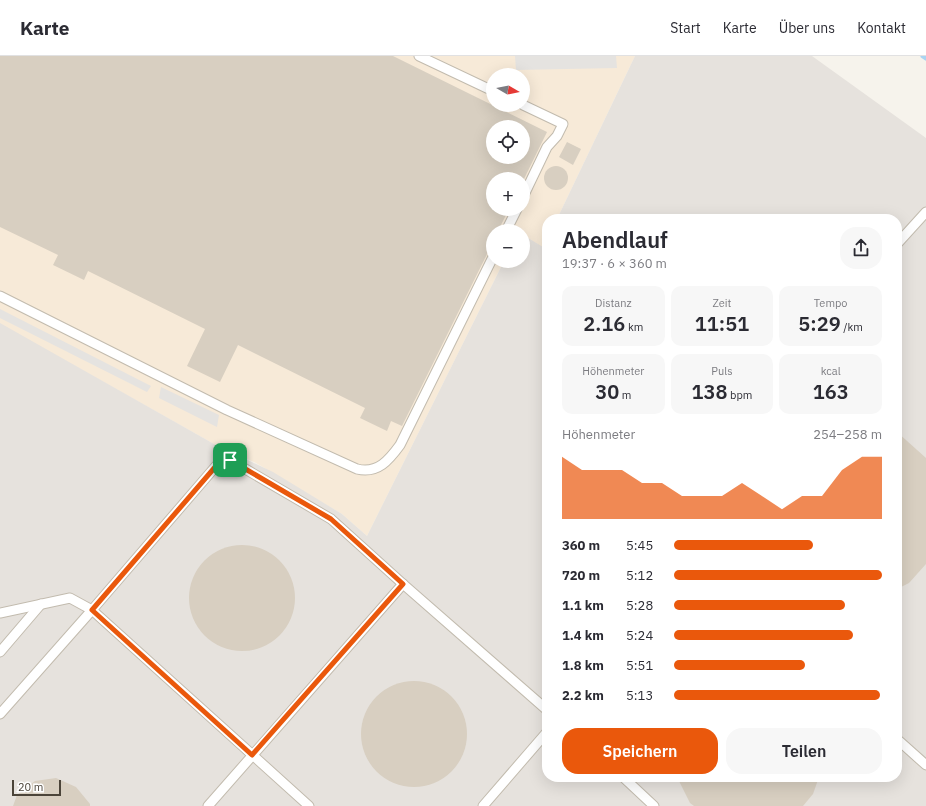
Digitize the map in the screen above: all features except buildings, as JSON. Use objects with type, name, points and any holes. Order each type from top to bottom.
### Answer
[{"type":"lane","points":[[419,56],[486,88]]},
{"type":"lane","points":[[530,108],[563,124],[557,136],[547,147],[530,182]]},
{"type":"lane","points":[[902,238],[926,212]]},
{"type":"lane","points":[[0,296],[227,410],[357,469],[369,470],[382,465],[400,445],[488,268]]},
{"type":"lane","points":[[0,714],[216,466],[230,460],[331,519],[542,706]]},
{"type":"lane","points":[[208,806],[403,584]]},
{"type":"lane","points":[[0,613],[70,598],[92,610],[309,806]]},
{"type":"lane","points":[[0,652],[41,604]]},
{"type":"lane","points":[[483,806],[542,738]]},
{"type":"lane","points":[[902,743],[926,765]]},
{"type":"lane","points":[[628,782],[654,806]]},
{"type":"shaded area","points":[[0,56],[635,56],[559,214],[542,214],[542,247],[530,240],[530,224],[486,224],[486,268],[501,268],[367,536],[342,514],[256,463],[214,444],[0,324]]},
{"type":"shaded area","points":[[515,56],[616,56],[617,68],[530,70],[530,68],[516,68]]},
{"type":"shaded area","points":[[635,56],[812,56],[926,138],[926,806],[0,806],[0,323],[214,444],[273,472],[342,514],[367,536],[501,268],[530,268],[530,239],[542,246],[542,782],[902,782],[902,214],[559,214]]},
{"type":"shaded area","points":[[0,309],[151,386],[147,392],[0,318]]},
{"type":"shaded area","points":[[161,387],[219,415],[217,427],[159,398]]},
{"type":"route","points":[[230,460],[331,519],[403,584],[252,755],[92,610],[216,466],[230,460]]}]
